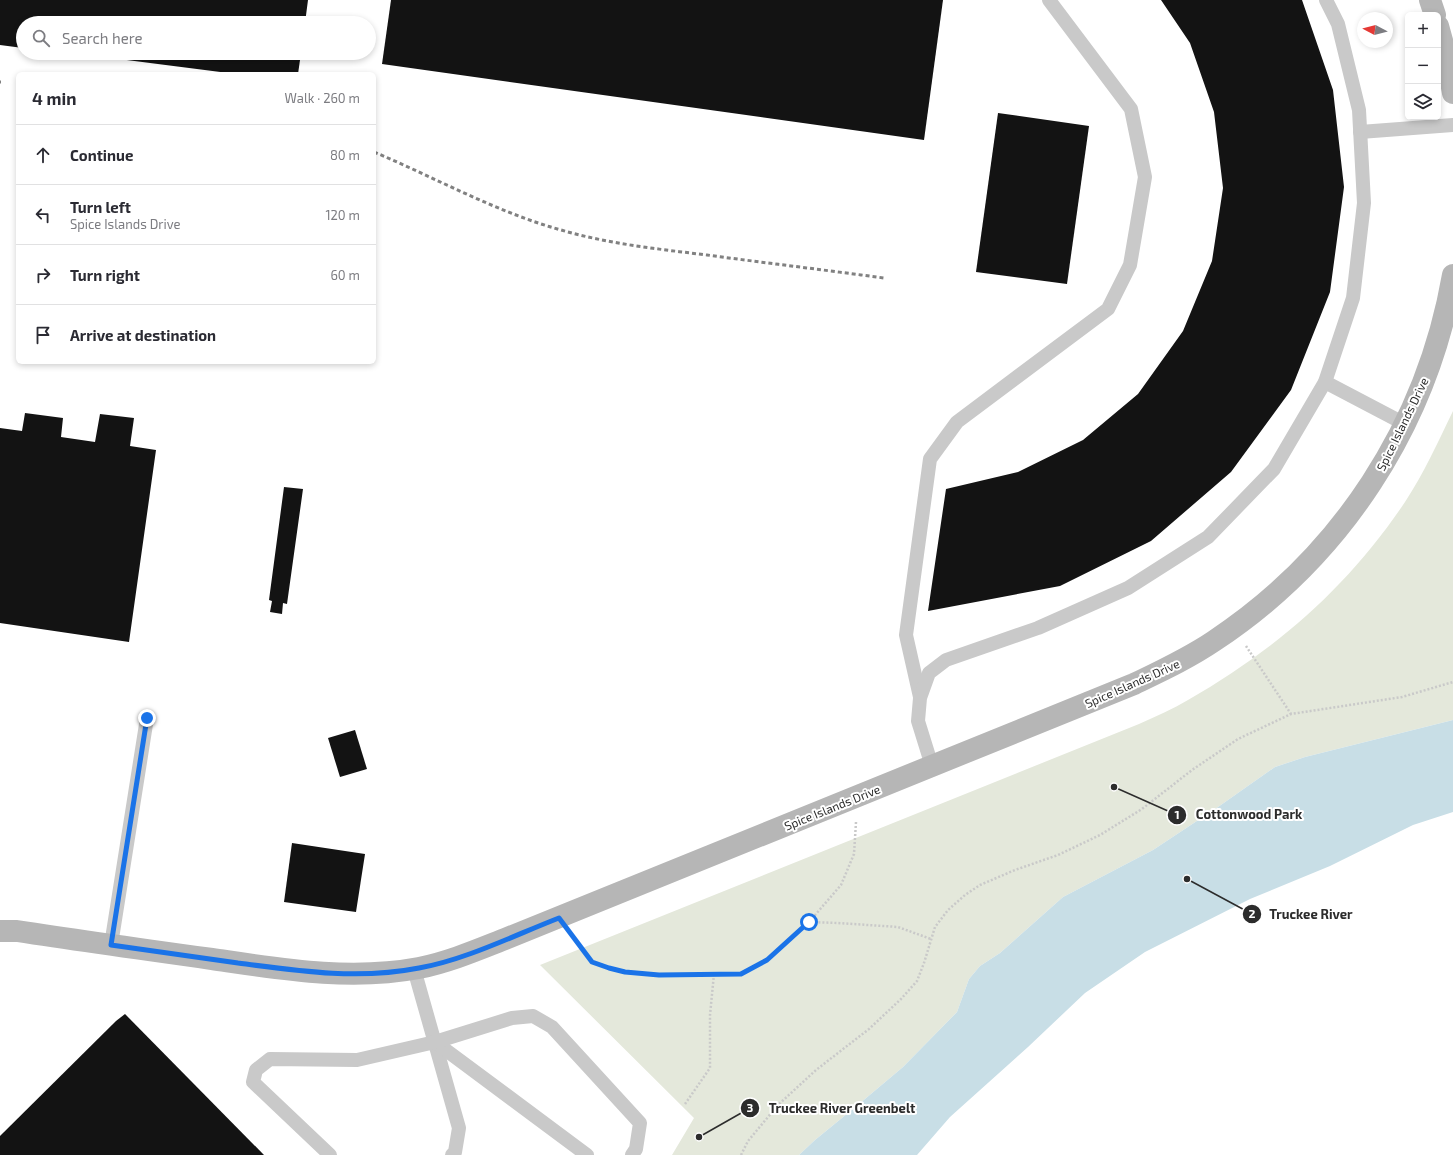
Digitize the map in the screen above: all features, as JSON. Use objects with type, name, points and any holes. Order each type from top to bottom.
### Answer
[{"type":"street","points":[[1430,0],[1434,12]]},
{"type":"street","points":[[1441,37],[1453,93]]},
{"type":"street","name":"Spice Islands Drive","points":[[0,931],[17,931],[331,974],[375,974],[414,969],[462,956],[559,918],[1134,684],[1181,661],[1214,642],[1251,615],[1285,586],[1346,520],[1372,484],[1395,445],[1431,364],[1444,321],[1453,275]]},
{"type":"lane","points":[[920,698],[906,635],[930,459],[957,422],[1108,309],[1130,265],[1146,177],[1131,109],[1048,0]]},
{"type":"lane","points":[[932,766],[918,722],[920,698],[929,673],[946,660],[1038,628],[1128,588],[1208,537],[1274,469],[1325,382],[1353,298],[1364,203],[1359,110],[1338,24],[1326,0]]},
{"type":"lane","points":[[1360,132],[1453,126]]},
{"type":"lane","points":[[1325,382],[1404,424]]},
{"type":"lane","points":[[111,945],[147,718]]},
{"type":"lane","points":[[414,969],[459,1128],[456,1152],[452,1155]]},
{"type":"lane","points":[[330,1155],[253,1082],[256,1070],[270,1059],[357,1060],[435,1042],[512,1018],[533,1016],[552,1027],[640,1123],[636,1149],[632,1155]]},
{"type":"lane","points":[[435,1042],[587,1155]]},
{"type":"path","points":[[1233,628],[1290,714]]},
{"type":"path","points":[[741,1155],[748,1141],[778,1105],[816,1070],[869,1029],[917,981],[935,927],[948,910],[965,895],[980,885],[1015,870],[1058,855],[1100,835],[1142,809],[1192,770],[1238,739],[1290,714],[1402,697],[1453,682]]},
{"type":"path","points":[[559,918],[592,962],[609,968],[625,972],[659,975],[741,974],[767,960],[811,920],[841,885],[854,854],[858,796]]},
{"type":"path","points":[[811,920],[809,922],[898,927],[931,939]]},
{"type":"path","points":[[685,1104],[710,1068],[710,1015],[714,974]]},
{"type":"shaded area","points":[[1453,411],[1453,720],[1305,757],[1275,767],[1153,850],[1063,897],[1000,953],[980,966],[969,979],[957,1012],[903,1067],[799,1155],[672,1155],[694,1118],[540,965],[1139,724],[1182,703],[1220,681],[1280,638],[1334,589],[1359,562],[1383,533],[1412,491]]},
{"type":"water","points":[[1453,720],[1453,812],[1413,825],[1330,866],[1250,899],[1145,952],[1085,993],[1028,1047],[950,1117],[917,1155],[799,1155],[903,1067],[957,1012],[969,979],[980,966],[1000,953],[1063,897],[1153,850],[1275,767],[1305,757]]},
{"type":"building","points":[[0,0],[308,0],[306,16],[16,16],[16,47],[0,45]]},
{"type":"building","points":[[391,0],[943,0],[924,140],[382,64]]},
{"type":"building","points":[[1161,0],[1302,0],[1333,90],[1344,187],[1330,292],[1291,390],[1231,472],[1151,541],[1060,586],[928,611],[946,489],[1018,472],[1083,440],[1138,394],[1183,331],[1212,261],[1223,188],[1214,112],[1190,43]]},
{"type":"building","points":[[127,60],[300,60],[298,72],[220,72]]},
{"type":"building","points":[[998,113],[1089,126],[1067,284],[976,272]]},
{"type":"building","points":[[25,413],[63,418],[61,437],[95,442],[100,414],[134,418],[130,446],[156,450],[129,642],[0,623],[0,428],[22,431]]},
{"type":"building","points":[[284,487],[303,489],[287,604],[283,603],[282,614],[270,612],[272,601],[269,600]]},
{"type":"building","points":[[355,730],[367,769],[340,777],[328,738]]},
{"type":"building","points":[[292,843],[365,854],[356,912],[284,902]]},
{"type":"building","points":[[125,1014],[264,1155],[0,1155],[0,1136],[116,1021]]},
{"type":"railway","points":[[376,153],[513,214],[537,223],[579,235],[652,248],[884,278]]},
{"type":"place","name":"Cottonwood Park","points":[[1114,787]]},
{"type":"place","name":"Truckee River","points":[[1187,879]]},
{"type":"place","name":"Truckee River Greenbelt","points":[[699,1137]]},
{"type":"route","points":[[147,718],[111,945],[331,974],[375,974],[420,968],[462,956],[559,918],[592,962],[609,968],[625,972],[659,975],[741,974],[767,960],[811,920],[809,922]]}]
